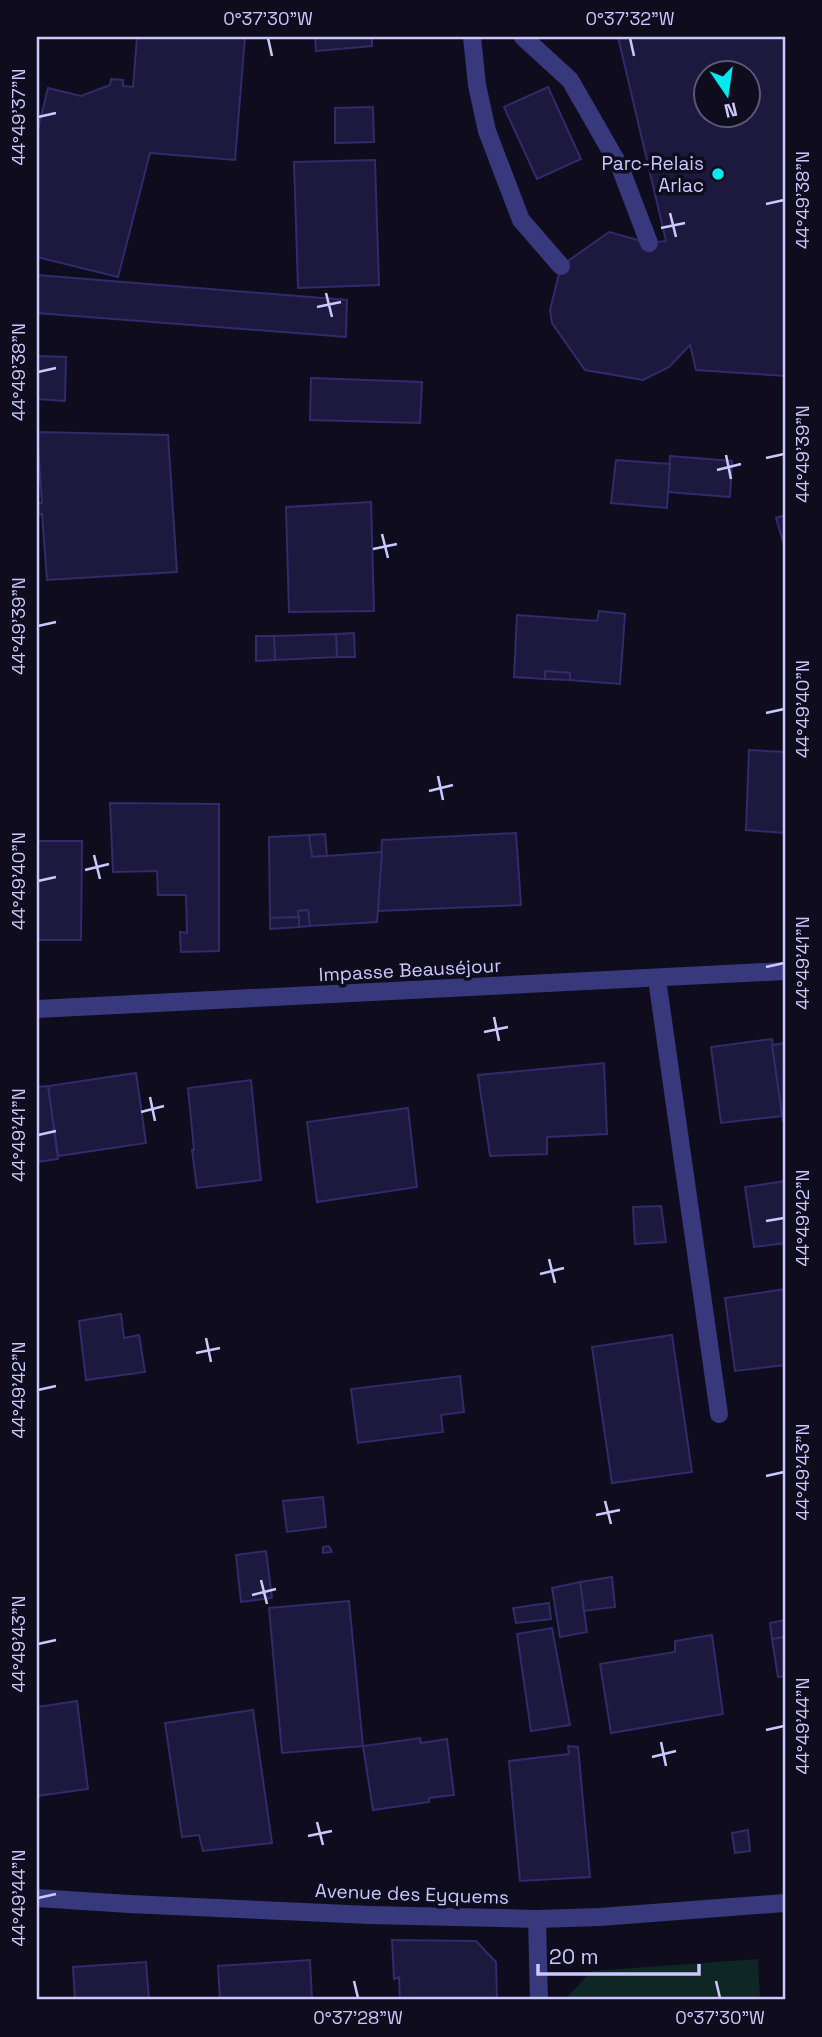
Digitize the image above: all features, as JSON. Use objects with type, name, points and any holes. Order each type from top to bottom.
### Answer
[{"type":"street","points":[[472,37],[477,85],[487,131],[521,220],[561,265]]},
{"type":"street","points":[[523,37],[570,80],[620,167],[649,243]]},
{"type":"street","name":"Impasse Beauséjour","points":[[37,1010],[785,971]]},
{"type":"street","points":[[657,979],[719,1413]]},
{"type":"street","name":"Avenue des Eyquems","points":[[37,1898],[330,1913],[537,1919],[785,1903]]},
{"type":"street","points":[[537,1919],[539,2000]]},
{"type":"green space","points":[[758,1959],[760,2000],[565,2000],[591,1971]]},
{"type":"building","points":[[137,37],[245,37],[235,160],[150,153],[118,277],[37,257],[37,133],[48,88],[81,96],[110,85],[111,79],[123,80],[123,86],[133,87]]},
{"type":"building","points":[[315,37],[372,37],[372,46],[316,51]]},
{"type":"building","name":"Parc-Relais Arlac","points":[[618,37],[785,37],[785,376],[696,370],[690,345],[669,367],[643,380],[585,370],[552,323],[550,310],[561,266],[609,232],[649,243],[666,241]]},
{"type":"building","points":[[548,87],[581,159],[537,179],[504,107]]},
{"type":"building","points":[[373,107],[374,142],[335,143],[335,108]]},
{"type":"building","points":[[375,160],[379,285],[298,288],[294,162]]},
{"type":"building","points":[[37,275],[347,300],[346,337],[37,313]]},
{"type":"building","points":[[37,356],[66,357],[65,401],[37,399]]},
{"type":"building","points":[[311,378],[422,382],[420,423],[310,420]]},
{"type":"building","points":[[37,432],[168,435],[177,572],[47,580],[42,514],[37,515],[37,503],[42,503]]},
{"type":"building","points":[[670,456],[732,461],[730,497],[668,492]]},
{"type":"building","points":[[616,460],[670,464],[667,508],[611,503]]},
{"type":"building","points":[[371,502],[374,611],[289,612],[286,507]]},
{"type":"building","points":[[785,515],[785,548],[776,518]]},
{"type":"building","points":[[599,611],[625,614],[620,684],[570,680],[570,673],[545,671],[545,679],[514,677],[517,615],[597,621]]},
{"type":"building","points":[[354,633],[355,657],[337,657],[336,634]]},
{"type":"building","points":[[336,634],[337,657],[275,660],[274,636]]},
{"type":"building","points":[[256,636],[274,636],[275,660],[256,661]]},
{"type":"building","points":[[545,671],[570,673],[570,680],[545,679]]},
{"type":"building","points":[[749,750],[785,752],[785,833],[746,830]]},
{"type":"building","points":[[110,803],[219,804],[219,951],[181,952],[180,932],[187,933],[186,895],[158,895],[157,871],[113,872]]},
{"type":"building","points":[[516,833],[521,905],[378,911],[382,840]]},
{"type":"building","points":[[325,834],[327,856],[312,857],[309,835]]},
{"type":"building","points":[[309,835],[312,857],[382,852],[377,922],[310,926],[308,910],[298,911],[299,917],[270,918],[269,837]]},
{"type":"building","points":[[37,841],[82,841],[81,940],[37,940]]},
{"type":"building","points":[[308,910],[310,926],[299,927],[298,911]]},
{"type":"building","points":[[299,917],[299,927],[270,929],[270,918]]},
{"type":"building","points":[[772,1039],[782,1116],[721,1123],[711,1047]]},
{"type":"building","points":[[785,1043],[785,1121],[783,1121],[772,1045]]},
{"type":"building","points":[[604,1063],[607,1134],[547,1137],[547,1154],[490,1156],[478,1075]]},
{"type":"building","points":[[136,1073],[146,1143],[58,1156],[48,1086]]},
{"type":"building","points":[[251,1080],[261,1180],[197,1188],[188,1088]]},
{"type":"building","points":[[48,1086],[58,1159],[37,1162],[37,1087]]},
{"type":"building","points":[[408,1108],[417,1187],[317,1202],[307,1122]]},
{"type":"building","points":[[785,1181],[785,1243],[754,1247],[745,1187]]},
{"type":"building","points":[[661,1206],[666,1242],[635,1244],[633,1207]]},
{"type":"building","points":[[785,1289],[785,1365],[735,1371],[725,1298]]},
{"type":"building","points":[[121,1314],[124,1338],[139,1335],[145,1372],[86,1380],[79,1321]]},
{"type":"building","points":[[672,1335],[692,1472],[612,1483],[592,1347]]},
{"type":"building","points":[[460,1376],[464,1412],[441,1415],[443,1432],[358,1443],[351,1389]]},
{"type":"building","points":[[323,1497],[326,1527],[287,1532],[283,1501]]},
{"type":"building","points":[[329,1546],[332,1552],[323,1553],[323,1547]]},
{"type":"building","points":[[266,1551],[272,1598],[241,1602],[236,1555]]},
{"type":"building","points":[[612,1577],[615,1607],[584,1611],[580,1582]]},
{"type":"building","points":[[580,1582],[587,1632],[560,1637],[552,1588]]},
{"type":"building","points":[[349,1601],[363,1746],[282,1753],[269,1608]]},
{"type":"building","points":[[549,1603],[551,1619],[516,1623],[513,1608]]},
{"type":"building","points":[[785,1620],[785,1637],[772,1639],[770,1623]]},
{"type":"building","points":[[552,1628],[570,1725],[531,1731],[517,1634]]},
{"type":"building","points":[[712,1635],[723,1714],[611,1733],[600,1664],[675,1652],[675,1641]]},
{"type":"building","points":[[785,1637],[785,1676],[778,1677],[772,1639]]},
{"type":"building","points":[[77,1701],[88,1789],[37,1796],[37,1707]]},
{"type":"building","points":[[253,1710],[272,1843],[203,1851],[199,1835],[182,1837],[165,1723]]},
{"type":"building","points":[[420,1738],[421,1743],[447,1739],[454,1795],[429,1798],[429,1802],[373,1810],[363,1746]]},
{"type":"building","points":[[568,1746],[578,1747],[590,1877],[520,1881],[509,1761],[569,1754]]},
{"type":"building","points":[[748,1830],[750,1851],[735,1853],[732,1833]]},
{"type":"building","points":[[392,1940],[476,1941],[496,1962],[497,2000],[400,2000],[399,1977],[394,1979]]},
{"type":"building","points":[[310,1960],[312,2000],[220,2000],[218,1966]]},
{"type":"building","points":[[146,1962],[149,2000],[75,2000],[73,1967]]},
{"type":"place","name":"Parc-Relais Arlac","points":[[718,174]]}]
